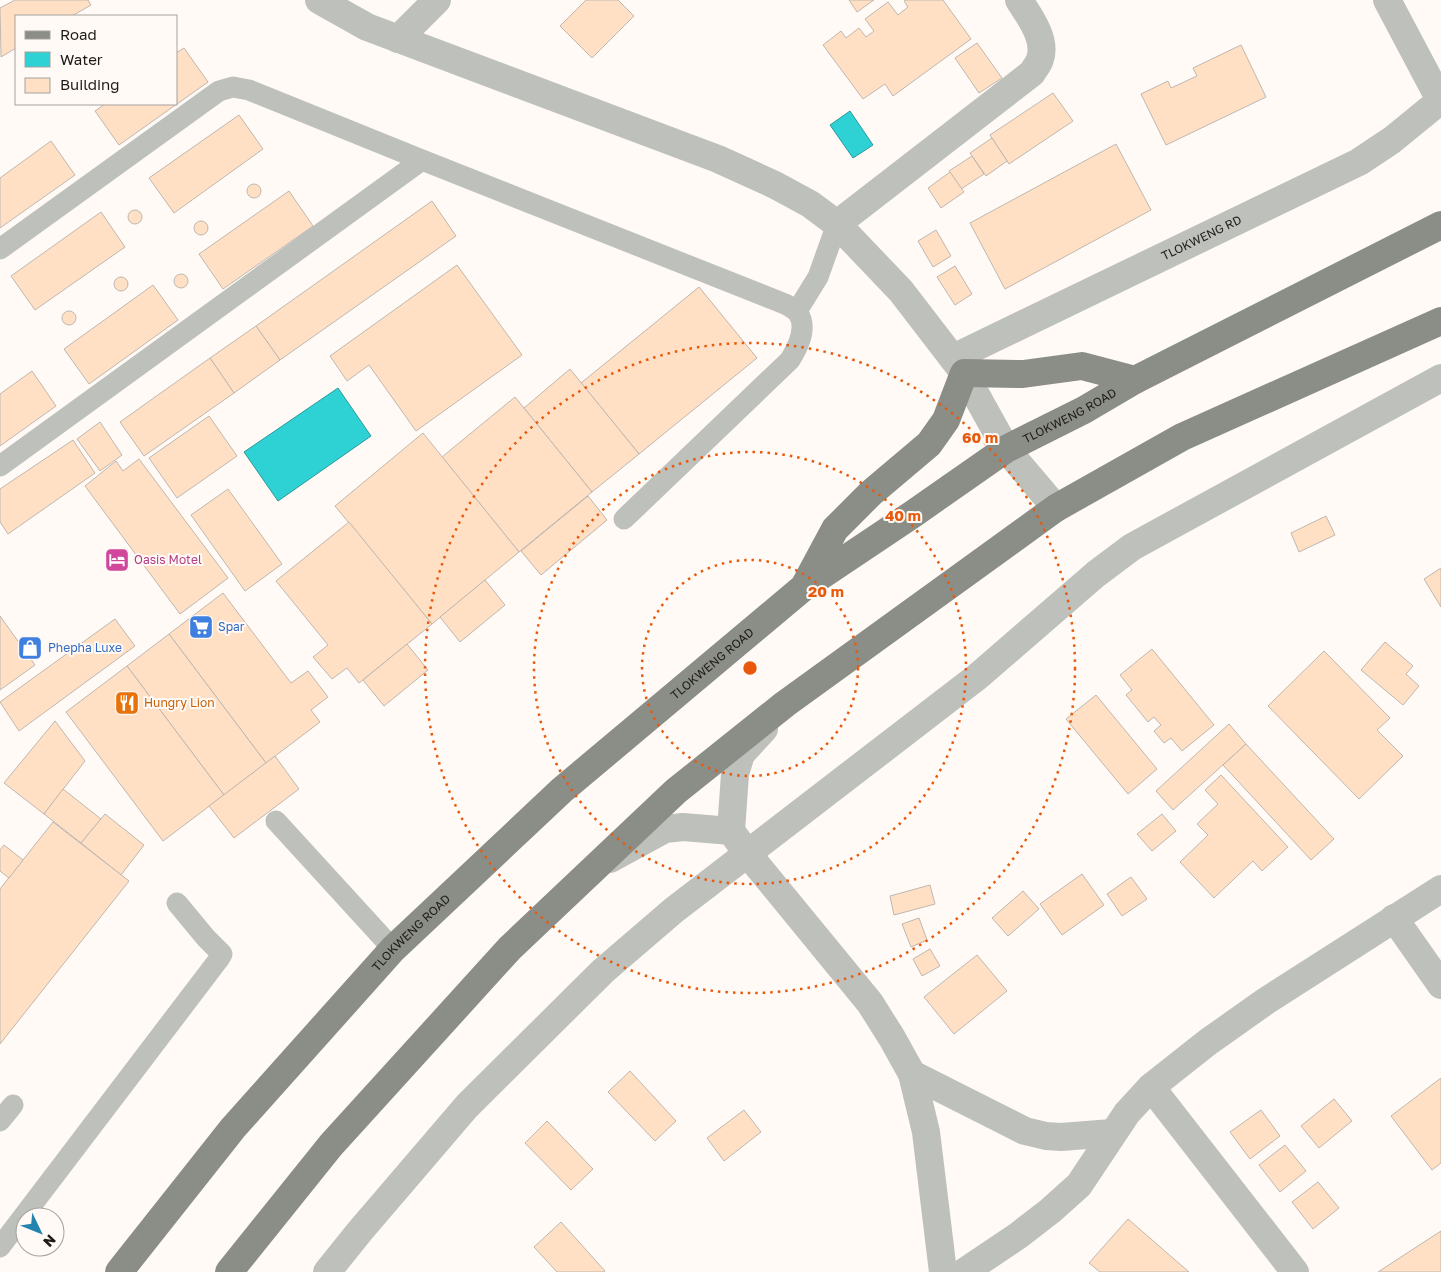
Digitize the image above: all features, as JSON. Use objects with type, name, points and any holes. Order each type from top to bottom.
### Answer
[{"type":"main road","name":"TLOKWENG ROAD","points":[[119,1272],[233,1128],[393,949],[562,790],[804,587],[913,514],[1006,448],[1084,410],[1135,380],[1441,225]]},
{"type":"main road","points":[[229,1272],[331,1144],[510,948],[676,791],[785,704],[1056,508],[1182,437],[1441,321]]},
{"type":"main road","points":[[804,587],[836,529],[871,493],[929,444],[946,420],[958,365],[1023,374],[1082,366],[1135,380]]},
{"type":"street","points":[[319,0],[368,27],[398,39],[718,159],[810,204],[837,224],[901,291],[958,365],[1006,448],[1056,508]]},
{"type":"street","points":[[398,39],[437,0]]},
{"type":"street","points":[[837,224],[1032,73],[1040,59],[1042,44],[1032,22],[1018,0]]},
{"type":"street","points":[[1387,0],[1441,101]]},
{"type":"street","name":"TLOKWENG RD","points":[[958,365],[1359,162],[1392,140],[1441,101]]},
{"type":"street","points":[[327,1272],[360,1230],[467,1106],[603,972],[674,910],[977,677],[1096,574],[1132,547],[1441,378]]},
{"type":"street","points":[[785,704],[741,754],[736,774],[731,831],[870,1003],[912,1074],[926,1132],[943,1272]]},
{"type":"street","points":[[597,866],[665,829],[683,827],[731,831]]},
{"type":"street","points":[[964,1272],[1034,1223],[1079,1185],[1112,1133],[1151,1087],[1208,1042],[1266,1001],[1441,889]]},
{"type":"street","points":[[1394,918],[1441,985]]},
{"type":"street","points":[[912,1074],[1025,1131],[1061,1137],[1112,1133]]},
{"type":"street","points":[[1151,1087],[1295,1272]]},
{"type":"lane","points":[[0,249],[219,91],[233,87],[249,90],[775,300],[797,311],[801,320],[802,334],[798,347],[790,360],[624,519]]},
{"type":"lane","points":[[0,466],[422,160]]},
{"type":"lane","points":[[797,311],[818,277],[837,224]]},
{"type":"lane","points":[[276,821],[393,949]]},
{"type":"lane","points":[[0,1247],[219,960],[222,954],[177,903]]},
{"type":"water","points":[[850,111],[873,145],[853,158],[830,125]]},
{"type":"water","points":[[338,388],[371,436],[278,501],[244,452]]},
{"type":"building","points":[[15,0],[88,0],[91,5],[74,15],[15,15],[15,49],[1,57],[0,8]]},
{"type":"building","points":[[586,0],[618,0],[634,16],[592,58],[560,26]]},
{"type":"building","points":[[849,0],[874,0],[857,12]]},
{"type":"building","points":[[943,0],[971,39],[893,96],[885,84],[863,99],[823,45],[841,31],[846,38],[859,28],[866,37],[874,31],[865,19],[888,2],[898,15],[908,7],[904,1]]},
{"type":"building","points":[[977,43],[1002,78],[979,93],[955,58]]},
{"type":"building","points":[[1241,45],[1266,97],[1166,145],[1141,94],[1168,81],[1171,88],[1197,76],[1193,68]]},
{"type":"building","points":[[184,48],[208,82],[178,103],[178,52]]},
{"type":"building","points":[[1053,93],[1073,121],[1009,164],[990,135]]},
{"type":"building","points":[[104,105],[176,105],[119,145],[95,111]]},
{"type":"building","points":[[239,115],[263,149],[174,213],[149,178]]},
{"type":"building","points":[[992,138],[1007,161],[986,176],[970,153]]},
{"type":"building","points":[[51,141],[75,175],[0,228],[0,178]]},
{"type":"building","points":[[1116,144],[1151,210],[1005,289],[970,223]]},
{"type":"building","points":[[972,156],[984,174],[961,189],[949,171]]},
{"type":"building","points":[[950,172],[964,192],[941,208],[928,188]]},
{"type":"building","points":[[254,184],[259,186],[261,191],[259,196],[254,198],[249,196],[247,191],[249,186]]},
{"type":"building","points":[[289,191],[313,226],[223,289],[199,254]]},
{"type":"building","points":[[432,201],[456,236],[280,360],[256,326]]},
{"type":"building","points":[[135,210],[140,212],[142,217],[140,222],[135,224],[130,222],[128,217],[130,212]]},
{"type":"building","points":[[101,212],[125,247],[35,310],[11,276]]},
{"type":"building","points":[[201,221],[206,223],[208,228],[206,233],[201,235],[196,233],[194,228],[196,223]]},
{"type":"building","points":[[936,230],[951,256],[933,267],[918,241]]},
{"type":"building","points":[[457,265],[522,355],[416,431],[369,365],[347,381],[330,356]]},
{"type":"building","points":[[955,266],[972,294],[955,305],[937,277]]},
{"type":"building","points":[[181,274],[186,276],[188,281],[186,286],[181,288],[176,286],[174,281],[176,276]]},
{"type":"building","points":[[121,277],[126,279],[128,284],[126,289],[121,291],[116,289],[114,284],[116,279]]},
{"type":"building","points":[[153,285],[178,320],[89,384],[64,349]]},
{"type":"building","points":[[699,287],[757,358],[639,454],[581,383]]},
{"type":"building","points":[[69,311],[74,313],[76,318],[74,323],[69,325],[64,323],[62,318],[64,313]]},
{"type":"building","points":[[256,326],[280,360],[234,393],[210,358]]},
{"type":"building","points":[[210,358],[234,393],[144,456],[120,422]]},
{"type":"building","points":[[570,369],[639,454],[592,492],[524,408]]},
{"type":"building","points":[[32,371],[56,406],[0,446],[0,394]]},
{"type":"building","points":[[515,397],[592,492],[519,552],[442,457]]},
{"type":"building","points":[[209,416],[237,456],[177,498],[149,458]]},
{"type":"building","points":[[100,422],[122,455],[100,471],[77,439]]},
{"type":"building","points":[[423,433],[519,552],[432,624],[335,506]]},
{"type":"building","points":[[73,440],[95,473],[8,534],[0,522],[0,489]]},
{"type":"building","points":[[139,459],[228,578],[180,614],[85,486],[116,461],[123,471]]},
{"type":"building","points":[[228,489],[282,564],[245,591],[191,515]]},
{"type":"building","points":[[588,496],[607,520],[541,575],[521,551]]},
{"type":"building","points":[[1326,516],[1335,535],[1299,552],[1291,533]]},
{"type":"building","points":[[349,522],[432,624],[359,683],[347,668],[332,679],[313,657],[328,645],[276,581]]},
{"type":"building","points":[[1441,568],[1441,607],[1424,579]]},
{"type":"building","points":[[485,580],[505,605],[460,642],[440,617]]},
{"type":"building","points":[[223,593],[291,683],[308,671],[328,697],[311,710],[320,722],[266,763],[169,634]]},
{"type":"building","points":[[0,616],[35,665],[0,690]]},
{"type":"building","points":[[115,619],[135,646],[19,731],[0,702]]},
{"type":"building","points":[[169,634],[266,763],[224,795],[127,666]]},
{"type":"building","points":[[1385,642],[1413,666],[1406,674],[1419,686],[1403,705],[1361,670]]},
{"type":"building","points":[[407,644],[428,670],[384,706],[363,680]]},
{"type":"building","points":[[1152,649],[1214,725],[1182,751],[1171,738],[1164,743],[1154,731],[1161,725],[1154,717],[1148,722],[1126,695],[1132,690],[1120,675]]},
{"type":"building","points":[[1324,651],[1390,718],[1377,730],[1403,756],[1359,799],[1268,706]]},
{"type":"building","points":[[127,666],[224,795],[163,841],[66,712]]},
{"type":"building","points":[[1096,695],[1157,769],[1128,794],[1066,719]]},
{"type":"building","points":[[55,721],[85,761],[44,814],[4,783]]},
{"type":"building","points":[[1229,724],[1246,744],[1173,810],[1156,791]]},
{"type":"building","points":[[1246,744],[1334,839],[1311,860],[1223,765]]},
{"type":"building","points":[[275,756],[299,789],[234,838],[209,806]]},
{"type":"building","points":[[1221,775],[1288,847],[1262,871],[1253,861],[1214,898],[1180,862],[1208,835],[1197,824],[1218,804],[1205,790]]},
{"type":"building","points":[[63,789],[101,819],[81,843],[44,814]]},
{"type":"building","points":[[105,814],[144,845],[121,875],[81,843]]},
{"type":"building","points":[[1162,814],[1176,831],[1152,851],[1137,834]]},
{"type":"building","points":[[53,822],[129,881],[0,1044],[0,889]]},
{"type":"building","points":[[4,845],[23,860],[9,878],[0,871],[0,850]]},
{"type":"building","points":[[1082,874],[1104,905],[1062,935],[1040,904]]},
{"type":"building","points":[[1131,877],[1147,899],[1122,916],[1107,894]]},
{"type":"building","points":[[930,885],[935,904],[894,915],[890,896]]},
{"type":"building","points":[[1023,891],[1039,909],[1008,936],[992,918]]},
{"type":"building","points":[[919,918],[927,940],[911,947],[902,924]]},
{"type":"building","points":[[930,949],[940,966],[922,976],[913,959]]},
{"type":"building","points":[[977,955],[1007,991],[954,1034],[924,997]]},
{"type":"building","points":[[630,1071],[676,1121],[655,1141],[608,1092]]},
{"type":"building","points":[[1441,1078],[1441,1163],[1432,1170],[1391,1116]]},
{"type":"building","points":[[1334,1099],[1352,1121],[1319,1148],[1301,1126]]},
{"type":"building","points":[[744,1110],[761,1132],[724,1161],[707,1138]]},
{"type":"building","points":[[1261,1110],[1280,1136],[1250,1159],[1230,1132]]},
{"type":"building","points":[[547,1121],[593,1169],[571,1190],[525,1143]]},
{"type":"building","points":[[1285,1145],[1306,1171],[1280,1192],[1259,1165]]},
{"type":"building","points":[[1318,1182],[1339,1208],[1313,1229],[1292,1202]]},
{"type":"building","points":[[1128,1219],[1189,1272],[1100,1272],[1089,1263]]},
{"type":"building","points":[[561,1222],[604,1272],[557,1272],[534,1247]]},
{"type":"building","points":[[1441,1231],[1441,1272],[1378,1272]]},
{"type":"place","name":"Oasis Motel","points":[[117,560]]},
{"type":"place","name":"Spar","points":[[201,627]]},
{"type":"place","name":"Phepha Luxe","points":[[30,648]]},
{"type":"place","name":"Hungry Lion","points":[[127,703]]}]
